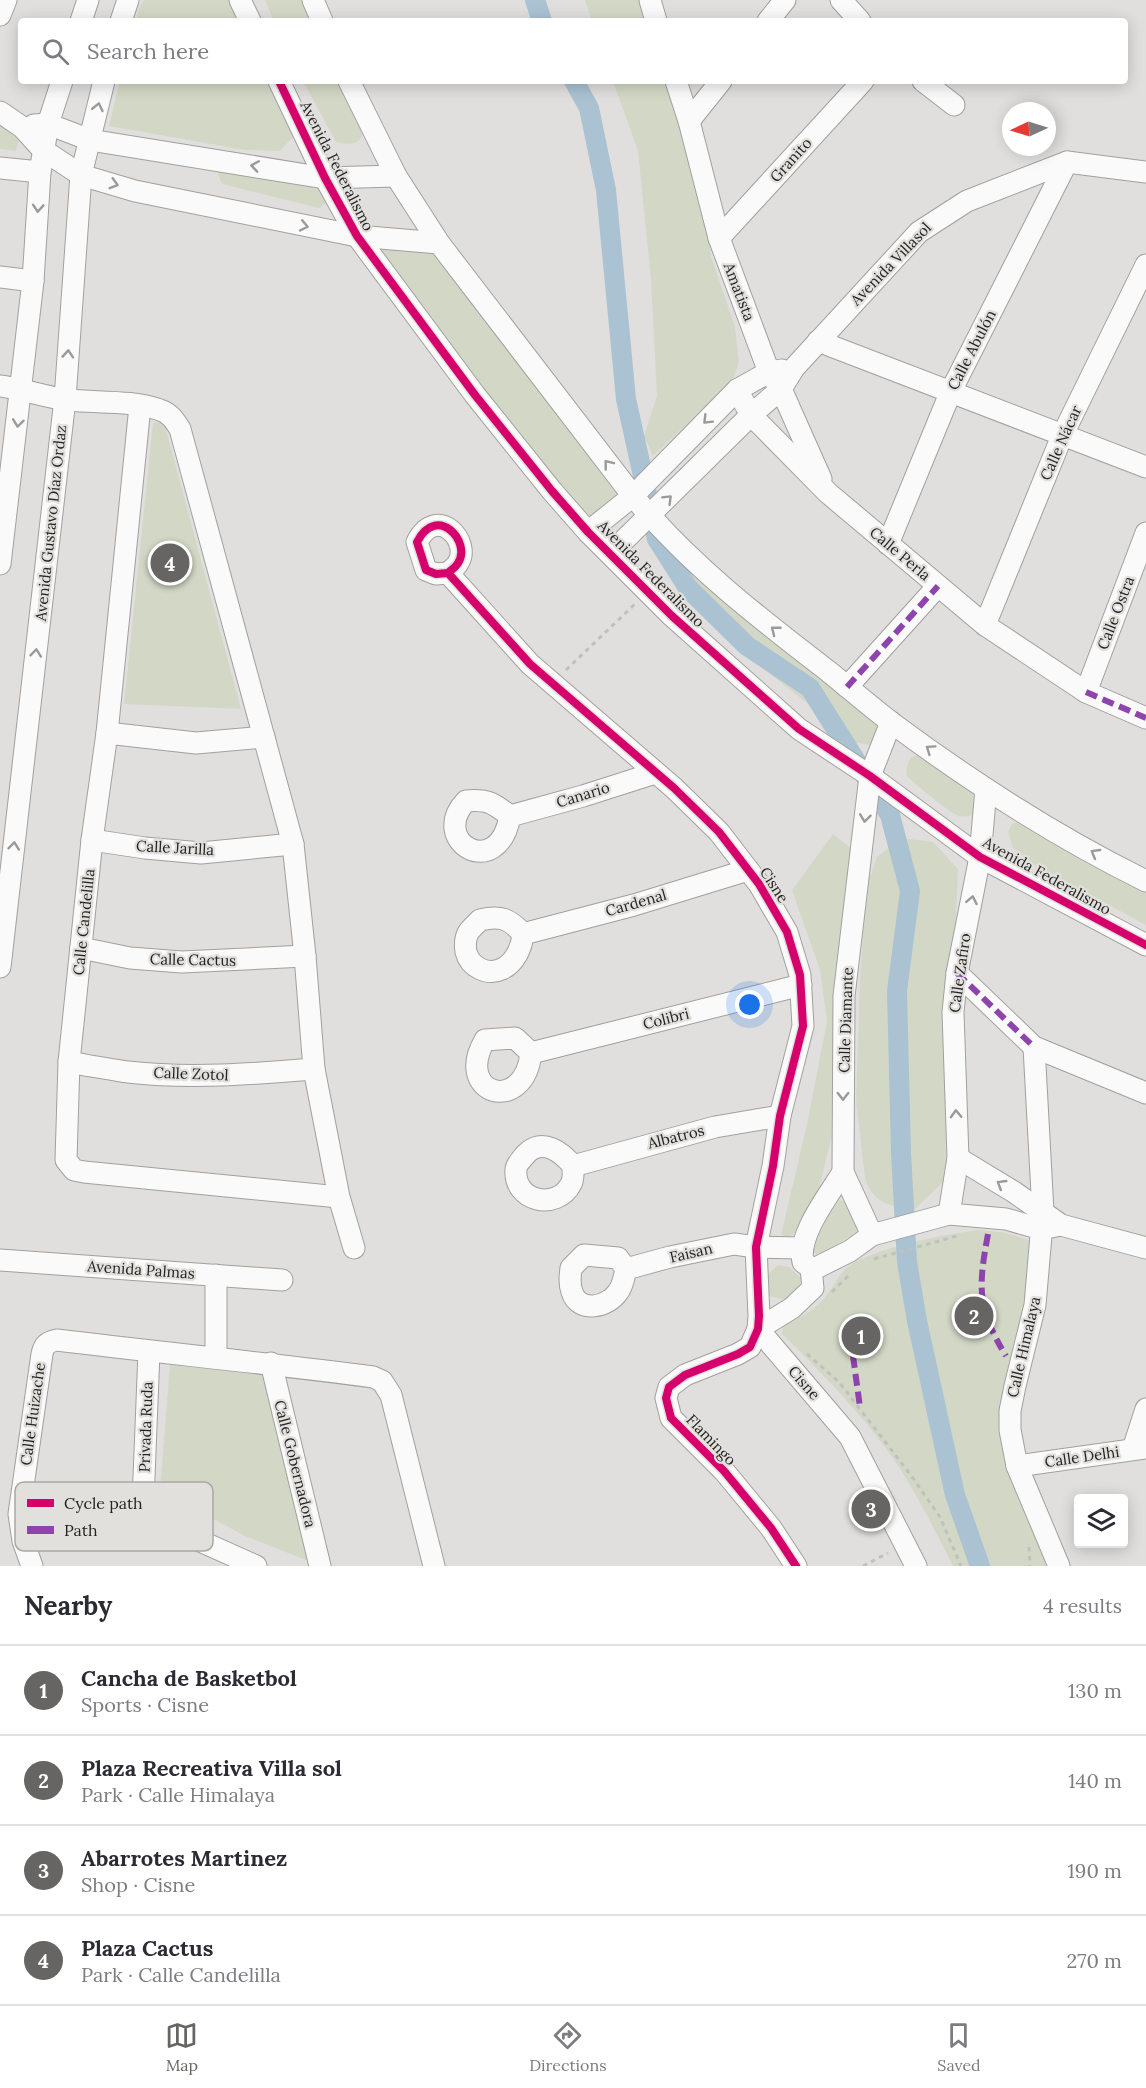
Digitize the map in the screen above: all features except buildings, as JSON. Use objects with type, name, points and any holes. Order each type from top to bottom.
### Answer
[{"type":"street","points":[[0,15],[6,0]]},
{"type":"street","points":[[82,18],[88,0]]},
{"type":"street","points":[[122,18],[128,0]]},
{"type":"street","points":[[240,0],[249,18]]},
{"type":"street","points":[[313,0],[321,18]]},
{"type":"street","points":[[650,0],[656,18]]},
{"type":"street","points":[[770,18],[785,0]]},
{"type":"street","points":[[841,0],[857,18]]},
{"type":"street","points":[[0,564],[4,495],[22,389],[33,281],[40,172],[48,124],[61,84]]},
{"type":"street","name":"Avenida Gustavo Díaz Ordaz","points":[[0,967],[65,399],[81,175],[103,84]]},
{"type":"street","name":"Avenida Federalismo","points":[[280,84],[325,178],[357,236],[482,404],[552,491],[588,532],[672,616],[799,729],[870,776],[980,857],[1146,945]]},
{"type":"street","points":[[350,84],[396,176],[439,243],[633,496],[691,559],[754,614],[891,722],[986,789],[1146,881]]},
{"type":"street","name":"Amatista","points":[[677,84],[689,121],[719,238],[775,381],[828,493]]},
{"type":"street","points":[[689,121],[719,84]]},
{"type":"street","name":"Granito","points":[[719,238],[859,84]]},
{"type":"street","points":[[927,84],[954,105]]},
{"type":"street","name":"Avenida Federalismo","points":[[0,112],[22,127],[43,150],[81,175],[135,190],[357,236],[439,243]]},
{"type":"street","points":[[22,127],[48,124]]},
{"type":"street","name":"Avenida Federalismo","points":[[48,124],[90,140],[325,178],[396,176]]},
{"type":"street","name":"Avenida Villasol","points":[[611,554],[751,415],[775,381],[794,368],[919,232],[935,220],[967,201],[1067,162],[1146,172]]},
{"type":"street","name":"Calle Abulón","points":[[888,544],[951,391],[1067,162]]},
{"type":"street","points":[[0,168],[40,172]]},
{"type":"street","name":"Calle Nácar","points":[[985,625],[1062,436],[1146,265]]},
{"type":"street","points":[[0,277],[33,281]]},
{"type":"street","points":[[818,341],[1146,467]]},
{"type":"street","name":"Avenida Villasol","points":[[588,532],[633,496],[737,390],[775,381]]},
{"type":"street","points":[[0,386],[65,399],[140,406],[167,413],[180,429],[293,844],[314,1069],[339,1197],[354,1248]]},
{"type":"street","name":"Calle Perla","points":[[737,390],[751,415],[828,493],[985,625],[1086,692],[1146,718]]},
{"type":"street","name":"Calle Candelilla","points":[[140,406],[107,733],[69,1062],[66,1160],[74,1170],[339,1197]]},
{"type":"street","name":"Calle Ostra","points":[[1086,692],[1146,533]]},
{"type":"street","name":"Cisne","points":[[447,573],[530,664],[719,831],[759,884],[787,932],[799,968],[803,1026],[780,1116],[773,1166],[756,1247],[758,1329],[850,1437],[916,1566]]},
{"type":"street","points":[[848,687],[938,586]]},
{"type":"street","name":"Calle Diamante","points":[[872,1235],[843,1173],[844,996],[870,776],[891,722]]},
{"type":"street","points":[[107,733],[196,743],[264,737]]},
{"type":"street","name":"Canario","points":[[510,816],[655,773]]},
{"type":"street","name":"Calle Zafiro","points":[[950,1214],[958,1158],[953,1012],[957,973],[980,857],[986,789]]},
{"type":"street","name":"Calle Jarilla","points":[[93,840],[201,853],[293,844]]},
{"type":"street","name":"Cardenal","points":[[523,934],[748,870]]},
{"type":"street","name":"Calle Cactus","points":[[81,948],[130,958],[182,962],[305,957]]},
{"type":"street","points":[[957,973],[1034,1047],[1146,1093]]},
{"type":"street","name":"Colibri","points":[[531,1053],[801,985]]},
{"type":"street","name":"Calle Himalaya","points":[[1034,1047],[1048,1222],[1040,1258],[1035,1305],[1010,1411],[1010,1430],[1017,1466],[1059,1566]]},
{"type":"street","name":"Calle Zotol","points":[[69,1062],[130,1072],[195,1075],[242,1075],[314,1069]]},
{"type":"street","name":"Albatros","points":[[573,1166],[716,1127],[780,1116]]},
{"type":"street","points":[[958,1158],[1014,1192],[1048,1222]]},
{"type":"street","points":[[843,1173],[809,1228],[802,1248],[803,1262],[811,1268],[816,1268],[850,1251],[872,1235],[950,1214],[1048,1222],[1146,1248]]},
{"type":"street","name":"Faisan","points":[[626,1269],[713,1247],[734,1244],[802,1248]]},
{"type":"street","name":"Avenida Palmas","points":[[0,1260],[282,1280]]},
{"type":"street","points":[[758,1329],[792,1308],[813,1288],[811,1268]]},
{"type":"street","points":[[216,1275],[216,1357]]},
{"type":"street","name":"Flamingo","points":[[758,1329],[750,1347],[685,1375],[669,1387],[666,1398],[671,1418],[724,1471],[771,1528],[796,1566]]},
{"type":"street","name":"Calle Huizache","points":[[24,1482],[42,1354],[47,1343],[57,1340],[149,1352]]},
{"type":"street","points":[[149,1352],[271,1363],[373,1377],[382,1382],[391,1395],[434,1566]]},
{"type":"street","name":"Privada Ruda","points":[[145,1482],[149,1352]]},
{"type":"street","name":"Calle Gobernadora","points":[[271,1363],[320,1566]]},
{"type":"street","points":[[1140,1448],[1146,1409]]},
{"type":"street","name":"Calle Delhi","points":[[1017,1466],[1140,1448]]},
{"type":"street","name":"Privada Ruda","points":[[213,1547],[256,1566]]},
{"type":"street","name":"Calle Huizache","points":[[27,1551],[32,1566]]},
{"type":"path","points":[[552,683],[648,592]]},
{"type":"path","points":[[870,1260],[966,1233]]},
{"type":"path","points":[[827,1297],[855,1269]]},
{"type":"path","points":[[801,1348],[839,1382],[879,1432],[940,1517],[961,1566]]},
{"type":"path","points":[[863,1566],[905,1544]]},
{"type":"path","points":[[1029,1545],[1030,1566]]},
{"type":"green space","points":[[144,0],[232,0],[241,18],[137,18]]},
{"type":"green space","points":[[265,0],[306,0],[315,18],[273,18]]},
{"type":"green space","points":[[585,0],[647,0],[653,18],[591,18]]},
{"type":"green space","points":[[119,84],[273,84],[296,134],[280,151],[245,150],[109,126]]},
{"type":"green space","points":[[305,84],[345,84],[358,112],[362,133],[359,140],[351,144],[336,142]]},
{"type":"green space","points":[[614,84],[674,84],[703,189],[711,256],[735,327],[739,362],[733,379],[723,390],[653,456],[644,436],[657,396],[651,280],[638,151]]},
{"type":"green space","points":[[0,125],[19,140],[16,151],[0,149]]},
{"type":"green space","points":[[219,168],[321,188],[327,200],[319,208],[222,184],[217,172]]},
{"type":"green space","points":[[407,241],[430,242],[632,496],[588,531],[369,251]]},
{"type":"green space","points":[[164,422],[241,709],[124,704],[153,423]]},
{"type":"green space","points":[[681,568],[697,575],[810,671],[881,723],[871,745],[857,743],[756,663],[678,592],[674,581]]},
{"type":"green space","points":[[919,755],[978,791],[978,813],[963,817],[955,814],[910,779],[906,775],[907,766],[911,757]]},
{"type":"green space","points":[[1021,821],[1146,888],[1146,925],[1035,865],[1013,848],[1008,832],[1012,824]]},
{"type":"green space","points":[[833,834],[854,851],[836,1120],[819,1188],[798,1231],[788,1238],[781,1235],[807,1124],[827,1021],[820,970],[792,890]]},
{"type":"green space","points":[[902,838],[933,842],[958,869],[945,1036],[946,1179],[914,1210],[897,1207],[878,1199],[869,1187],[865,1179],[856,1100],[866,888],[877,857]]},
{"type":"green space","points":[[839,1200],[846,1202],[863,1227],[826,1252],[816,1254],[812,1249],[828,1216]]},
{"type":"green space","points":[[979,1230],[1001,1232],[1029,1240],[1035,1285],[1009,1395],[1053,1566],[953,1566],[926,1513],[895,1461],[841,1394],[781,1333],[786,1323],[819,1304],[843,1271],[858,1261],[910,1243]]},
{"type":"green space","points":[[778,1265],[789,1267],[801,1278],[792,1298],[769,1296],[770,1272]]},
{"type":"green space","points":[[170,1365],[263,1374],[311,1562],[245,1536],[213,1519],[213,1482],[161,1482]]},
{"type":"waterway","points":[[535,0],[541,18]]},
{"type":"waterway","points":[[576,84],[589,108],[606,190],[626,399],[657,539],[688,588],[747,646],[810,688],[890,815],[910,891],[897,991],[901,1153],[907,1262],[917,1321],[955,1495],[980,1566]]},
{"type":"marked path","points":[[847,687],[938,586]]},
{"type":"marked path","points":[[1086,692],[1146,718]]},
{"type":"marked path","points":[[957,973],[1034,1047]]},
{"type":"marked path","points":[[988,1234],[982,1297],[996,1339],[1006,1356]]},
{"type":"marked path","points":[[853,1356],[860,1407]]},
{"type":"cycle path","points":[[280,84],[325,178],[357,236],[475,395],[552,491],[588,532],[672,616],[799,729],[870,776],[980,857],[1146,945]]},
{"type":"cycle path","points":[[448,573],[458,563],[461,554],[460,545],[450,530],[442,526],[434,526],[425,531],[417,542],[426,570],[436,574],[448,573],[530,664],[674,788],[719,832],[759,884],[787,932],[800,975],[803,1026],[780,1116],[773,1166],[756,1247],[758,1329],[750,1347],[685,1375],[669,1387],[666,1398],[671,1418],[724,1471],[771,1528],[796,1566]]},
{"type":"place","name":"Plaza Cactus","points":[[170,563]]},
{"type":"place","name":"Plaza Recreativa Villa sol","points":[[974,1316]]},
{"type":"place","name":"Cancha de Basketbol","points":[[861,1336]]},
{"type":"place","name":"Abarrotes Martinez","points":[[871,1509]]}]
